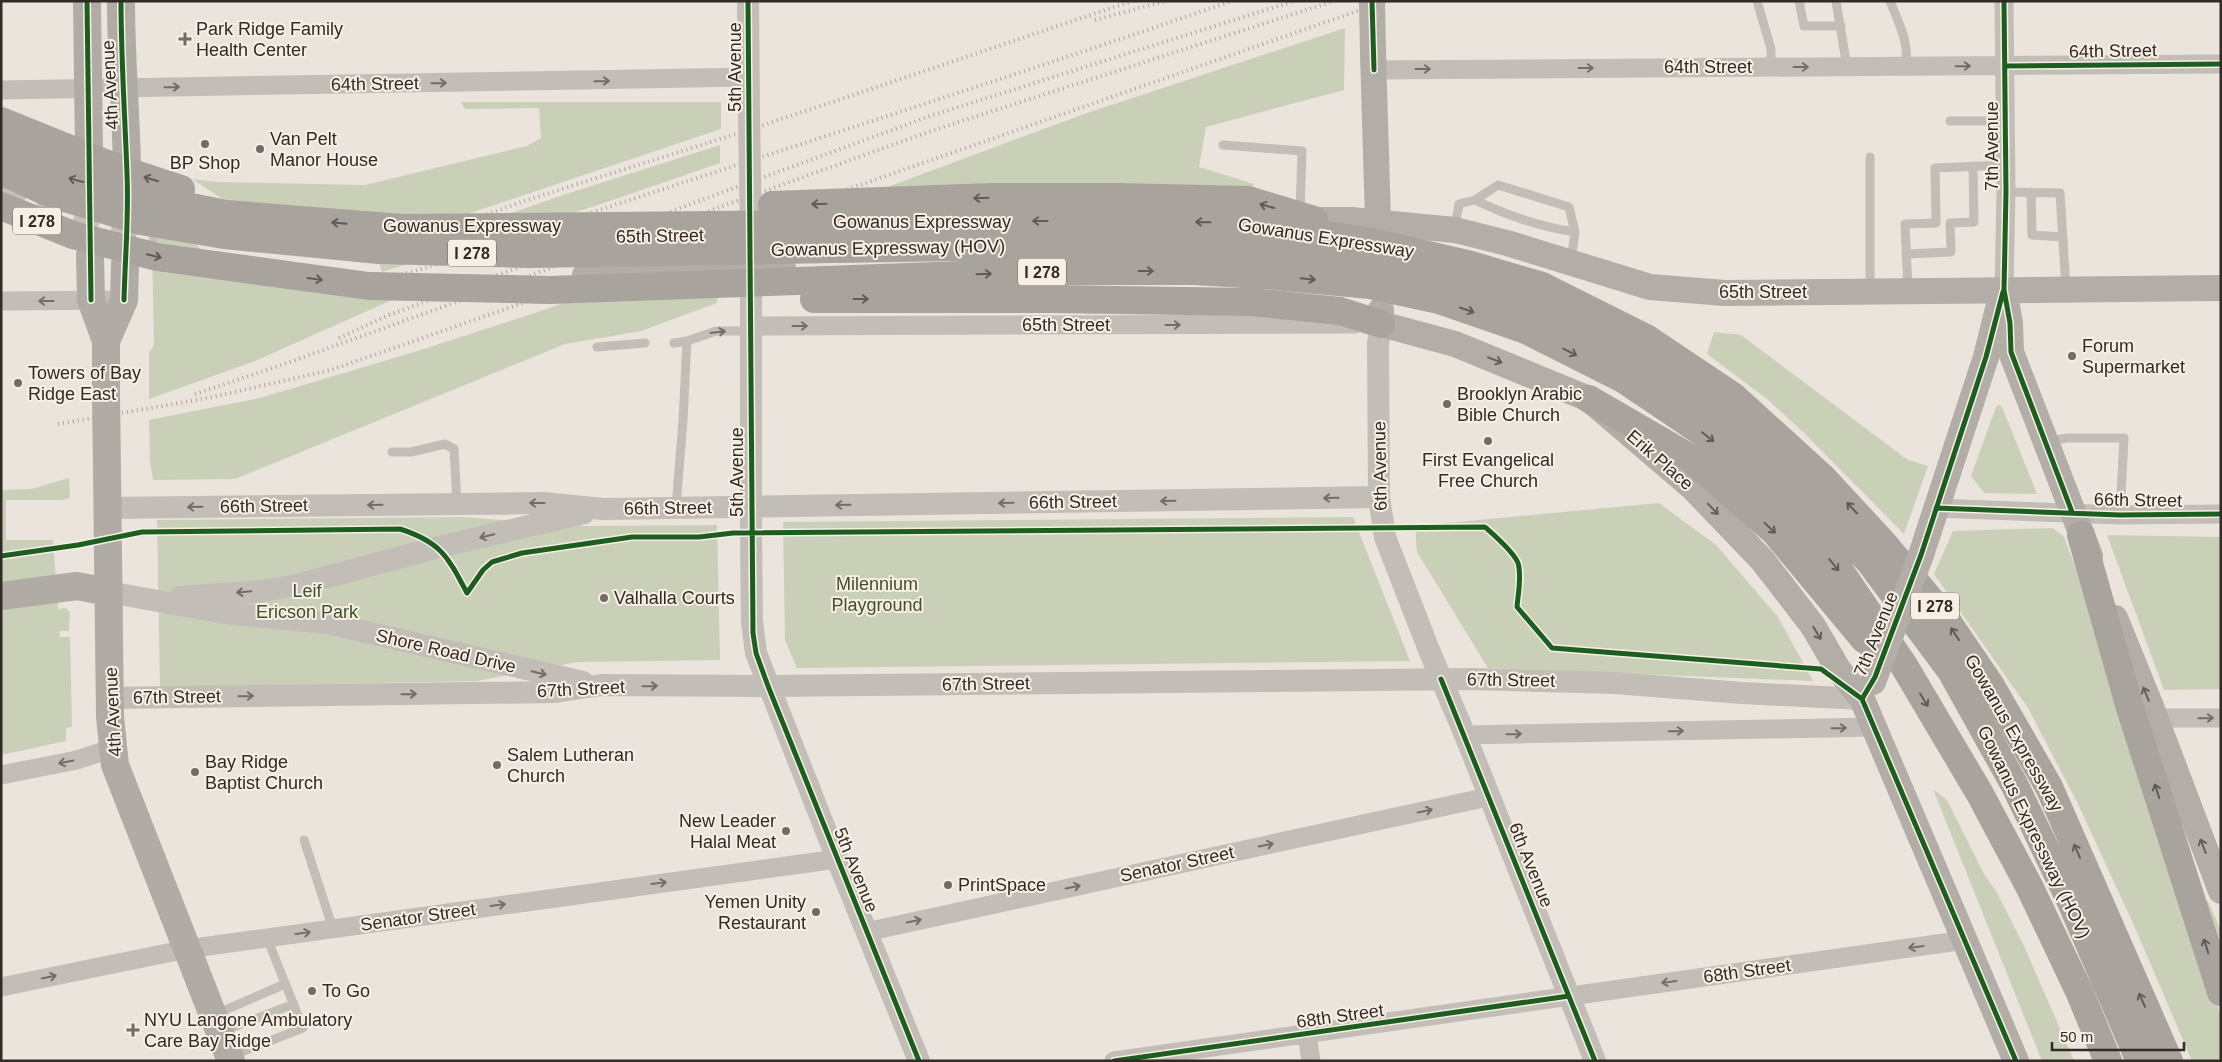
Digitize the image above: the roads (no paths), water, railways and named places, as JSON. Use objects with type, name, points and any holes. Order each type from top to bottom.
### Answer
[{"type":"highway","points":[[1,121],[116,168],[178,187],[226,214]]},
{"type":"highway","name":"Gowanus Expressway","points":[[1,147],[69,178],[156,200],[226,214],[402,228],[1130,221],[1248,223],[1367,241],[1471,265],[1534,308],[1623,379],[1706,436],[1781,500],[1838,568],[1903,664],[1980,794],[2030,888],[2079,991],[2108,1061]]},
{"type":"highway","name":"Gowanus Expressway (HOV)","points":[[1,171],[49,193],[141,222],[224,234],[379,250],[530,254],[1100,245],[1272,250],[1362,264],[1468,286],[1534,308],[1594,334],[1725,420],[1806,496],[1869,561],[1951,671],[2014,784],[2070,902],[2140,1061]]},
{"type":"highway","points":[[633,225],[683,212],[770,206],[992,197],[1248,200],[1307,217]]},
{"type":"highway","name":"Gowanus Expressway","points":[[1,206],[73,235],[157,257],[369,286],[550,290],[1070,271],[1194,271],[1370,285],[1439,300],[1534,308],[1646,338],[1734,397],[1824,478],[1884,544],[1936,607],[1991,686],[2049,787],[2169,1061]]},
{"type":"highway","points":[[550,290],[811,299],[951,298],[1251,302],[1381,317]]},
{"type":"highway","points":[[1589,399],[1689,457],[1775,532],[1864,639],[1903,664]]},
{"type":"highway","points":[[2077,523],[2130,708],[2221,992]]},
{"type":"main road","name":"4th Avenue","points":[[87,1],[89,153]]},
{"type":"main road","name":"4th Avenue","points":[[121,1],[127,168]]},
{"type":"main road","points":[[1372,1],[1378,222]]},
{"type":"main road","name":"65th Street","points":[[1307,217],[1455,230],[1507,243],[1650,287],[1725,293],[2221,288]]},
{"type":"main road","name":"65th Street","points":[[368,235],[530,239],[953,230]]},
{"type":"main road","name":"4th Avenue","points":[[90,255],[90,300],[106,341],[108,592],[112,748],[115,765],[224,1041]]},
{"type":"main road","name":"4th Avenue","points":[[106,341],[124,300],[125,264]]},
{"type":"main road","name":"65th Street","points":[[371,275],[546,277],[751,276],[953,266]]},
{"type":"main road","name":"7th Avenue","points":[[2004,290],[2010,323],[2011,352],[2221,891]]},
{"type":"main road","name":"7th Avenue","points":[[2004,290],[1986,357],[1921,555],[1868,690],[1874,727],[2016,1061]]},
{"type":"main road","name":"Erik Place","points":[[1381,317],[1455,344],[1589,399],[1692,487],[1763,562],[1813,626],[1838,670],[1868,690]]},
{"type":"main road","name":"Shore Road Drive","points":[[1,596],[77,586],[108,592]]},
{"type":"street","name":"5th Avenue","points":[[748,1],[752,328],[751,506],[753,633],[756,653],[919,1061]]},
{"type":"street","name":"7th Avenue","points":[[2004,1],[2006,121],[2004,290]]},
{"type":"street","name":"64th Street","points":[[1374,61],[1771,67],[2221,64]]},
{"type":"street","name":"64th Street","points":[[1,90],[749,77]]},
{"type":"street","points":[[1,301],[124,300]]},
{"type":"street","name":"65th Street","points":[[752,328],[1381,317]]},
{"type":"street","name":"6th Avenue","points":[[1381,317],[1378,344],[1379,497],[1381,519],[1387,544],[1595,1061]]},
{"type":"street","name":"66th Street","points":[[108,508],[542,503],[603,509],[1379,497]]},
{"type":"street","name":"66th Street","points":[[1936,508],[2077,523],[2120,515],[2221,514]]},
{"type":"street","name":"Shore Road Drive","points":[[142,599],[225,594],[297,585],[439,547],[603,509]]},
{"type":"street","name":"Shore Road Drive","points":[[108,592],[224,613],[327,623],[528,671],[601,686]]},
{"type":"street","name":"67th Street","points":[[110,698],[555,692],[601,686],[1441,679],[1614,683],[1742,693],[1868,690]]},
{"type":"street","points":[[2155,718],[2221,718]]},
{"type":"street","points":[[1465,735],[1874,727]]},
{"type":"street","points":[[1,775],[77,760],[112,748]]},
{"type":"street","name":"Senator Street","points":[[866,932],[1488,797]]},
{"type":"street","name":"Senator Street","points":[[1,987],[187,949],[837,859]]},
{"type":"street","name":"68th Street","points":[[1114,1061],[1964,940]]},
{"type":"street","points":[[1307,1035],[1311,1061]]},
{"type":"lane","points":[[1757,1],[1772,49],[1771,67]]},
{"type":"lane","points":[[1799,1],[1804,26],[1841,26]]},
{"type":"lane","points":[[1836,1],[1847,67]]},
{"type":"lane","points":[[1890,1],[1906,41],[1908,53],[1906,66]]},
{"type":"lane","points":[[1950,121],[2006,121]]},
{"type":"lane","points":[[1223,145],[1302,151],[1307,217]]},
{"type":"lane","points":[[1870,158],[1870,292]]},
{"type":"lane","points":[[1936,223],[1934,168],[2006,165]]},
{"type":"lane","points":[[1908,291],[1906,224],[1974,222],[1972,166]]},
{"type":"lane","points":[[1455,230],[1459,204],[1474,200],[1498,185],[1569,207],[1575,232],[1570,263]]},
{"type":"lane","points":[[2006,192],[2060,193],[2066,289]]},
{"type":"lane","points":[[2031,192],[2032,235],[2062,237]]},
{"type":"lane","points":[[1474,200],[1554,229],[1575,232]]},
{"type":"lane","points":[[1906,254],[1950,252],[1950,223]]},
{"type":"lane","points":[[674,343],[687,342],[716,331],[752,328]]},
{"type":"lane","points":[[676,507],[687,342]]},
{"type":"lane","points":[[597,347],[645,343]]},
{"type":"lane","points":[[2046,441],[2068,438],[2124,438],[2120,515]]},
{"type":"lane","points":[[392,452],[411,452],[445,444],[454,449],[457,505]]},
{"type":"lane","points":[[304,840],[333,929]]},
{"type":"lane","points":[[224,1041],[303,1028],[267,938]]},
{"type":"lane","points":[[224,1041],[286,984]]},
{"type":"lane","points":[[224,1041],[294,1004]]},
{"type":"tunnel","points":[[1,190],[67,217],[156,243]]},
{"type":"railway","points":[[372,249],[419,239],[524,201],[761,126],[1132,1]]},
{"type":"railway","points":[[1095,20],[1166,1]]},
{"type":"railway","points":[[372,280],[428,267],[1232,1]]},
{"type":"railway","points":[[339,338],[389,315],[930,116],[1294,1]]},
{"type":"railway","points":[[195,394],[273,368],[934,130],[1334,1]]},
{"type":"railway","points":[[58,424],[208,398],[331,370],[1386,1]]},
{"type":"place","name":"Park Ridge Family Health Center","points":[[185,39]]},
{"type":"place","name":"BP Shop","points":[[205,144]]},
{"type":"place","name":"Van Pelt Manor House","points":[[260,149]]},
{"type":"place","name":"Forum Supermarket","points":[[2072,356]]},
{"type":"place","name":"Towers of Bay Ridge East","points":[[18,383]]},
{"type":"place","name":"Brooklyn Arabic Bible Church","points":[[1447,404]]},
{"type":"place","name":"First Evangelical Free Church","points":[[1488,441]]},
{"type":"place","name":"Valhalla Courts","points":[[604,598]]},
{"type":"place","name":"Salem Lutheran Church","points":[[497,765]]},
{"type":"place","name":"Bay Ridge Baptist Church","points":[[195,772]]},
{"type":"place","name":"New Leader Halal Meat","points":[[786,831]]},
{"type":"place","name":"PrintSpace","points":[[948,885]]},
{"type":"place","name":"Yemen Unity Restaurant","points":[[816,912]]},
{"type":"place","name":"To Go","points":[[312,991]]},
{"type":"place","name":"NYU Langone Ambulatory Care Bay Ridge","points":[[133,1030]]},
{"type":"park label","name":"Milennium Playground","points":[[877,594]]},
{"type":"park label","name":"Leif Ericson Park","points":[[307,601]]}]
